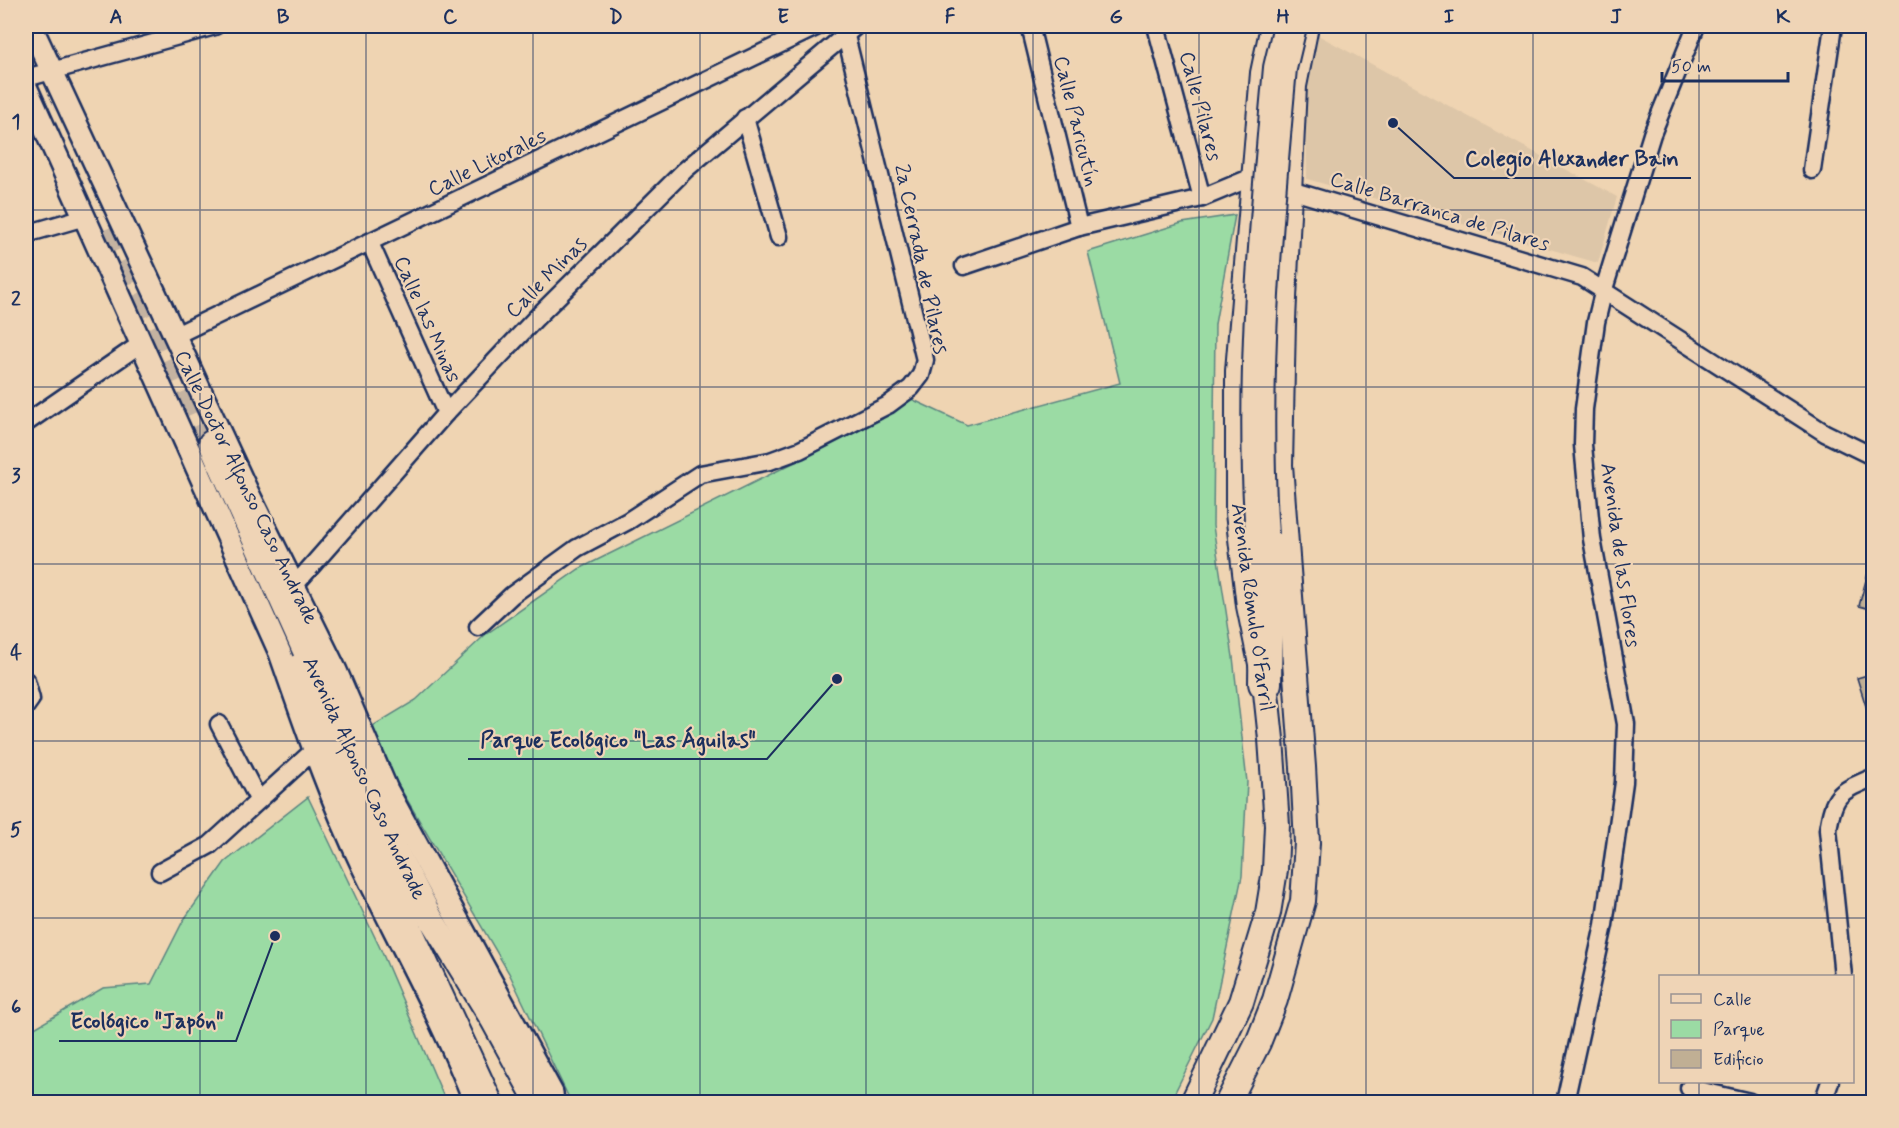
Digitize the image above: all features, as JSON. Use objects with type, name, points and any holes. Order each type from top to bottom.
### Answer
[{"type":"highway","points":[[1265,683],[1266,613],[1256,460],[1261,324],[1280,68],[1290,26]]},
{"type":"main road","name":"Avenida Rómulo O'Farril","points":[[1193,1102],[1241,1002],[1268,913],[1275,870],[1277,825],[1265,683],[1249,606],[1238,513],[1238,371],[1263,73],[1273,26]]},
{"type":"main road","name":"Avenida Rómulo O'Farril","points":[[1228,1102],[1258,1042],[1286,966],[1303,901],[1307,843],[1300,719],[1280,465],[1283,320],[1294,86],[1306,26]]},
{"type":"main road","points":[[1252,202],[1262,190],[1268,188],[1290,196]]},
{"type":"main road","name":"Avenida Alfonso Caso Andrade","points":[[490,1102],[345,789],[292,650],[206,446],[395,850],[430,917],[493,1020],[538,1102]]},
{"type":"main road","points":[[418,977],[439,990]]},
{"type":"main road","points":[[452,1048],[453,1021]]},
{"type":"street","name":"Calle Doctor Alfonso Caso Andrade","points":[[31,26],[174,336],[336,671],[387,790],[552,1093],[553,1102]]},
{"type":"street","points":[[26,78],[180,30],[216,26]]},
{"type":"street","name":"Calle Litorales","points":[[174,336],[818,26]]},
{"type":"street","name":"Calle Paricutín","points":[[1030,26],[1079,227]]},
{"type":"street","name":"Calle Pilares","points":[[1156,26],[1202,198]]},
{"type":"street","name":"Avenida de las Flores","points":[[1565,1102],[1604,925],[1624,782],[1626,724],[1592,539],[1583,445],[1584,409],[1594,333],[1604,289],[1652,134],[1696,26]]},
{"type":"street","points":[[1812,170],[1833,26]]},
{"type":"street","name":"Calle Minas","points":[[294,586],[446,413],[535,319],[685,170],[851,31]]},
{"type":"street","name":"2a Cerrada de Pilares","points":[[478,627],[512,595],[578,548],[628,521],[700,474],[770,461],[800,450],[888,405],[911,388],[921,375],[925,360],[851,31]]},
{"type":"street","name":"Calle Doctor Alfonso Caso Andrade","points":[[26,87],[279,653],[313,751],[362,865],[452,1048],[475,1102]]},
{"type":"street","points":[[745,118],[779,237]]},
{"type":"street","name":"Calle Barranca de Pilares","points":[[1256,176],[1274,172],[1290,196],[1582,277],[1825,433],[1874,457]]},
{"type":"street","points":[[964,266],[1079,227],[1202,198],[1256,176]]},
{"type":"street","points":[[26,234],[84,217]]},
{"type":"street","name":"Calle las Minas","points":[[370,243],[446,413]]},
{"type":"street","points":[[27,419],[142,343]]},
{"type":"street","points":[[26,681],[31,699],[26,706]]},
{"type":"street","points":[[219,724],[258,799]]},
{"type":"street","points":[[160,872],[210,845],[313,751]]},
{"type":"street","points":[[1843,975],[1828,830],[1832,807],[1843,791],[1874,777]]},
{"type":"street","points":[[1823,1102],[1830,1083]]},
{"type":"street","points":[[1689,1088],[1750,1102]]},
{"type":"shaded area","points":[[1316,34],[1617,197],[1598,263],[1307,179],[1305,67]]},
{"type":"green space","points":[[1235,215],[1215,324],[1213,526],[1233,657],[1247,782],[1242,876],[1212,1018],[1170,1102],[571,1102],[509,973],[366,730],[416,700],[485,635],[579,569],[882,419],[907,397],[967,425],[1120,383],[1088,252],[1182,223]]},
{"type":"green space","points":[[308,797],[381,950],[446,1102],[26,1102],[26,1033],[103,988],[151,984],[183,921],[225,862]]},
{"type":"building","points":[[1869,569],[1874,570],[1874,610],[1859,606]]},
{"type":"building","points":[[1874,673],[1874,721],[1871,722],[1857,678]]},
{"type":"tunnel","points":[[113,226],[211,443]]},
{"type":"place","name":"Colegio Alexander Bain","points":[[1393,123]]},
{"type":"place","name":"Parque Ecológico \"Las Águilas\"","points":[[837,679]]},
{"type":"place","name":"Ecológico \"Japón\"","points":[[275,936]]}]
